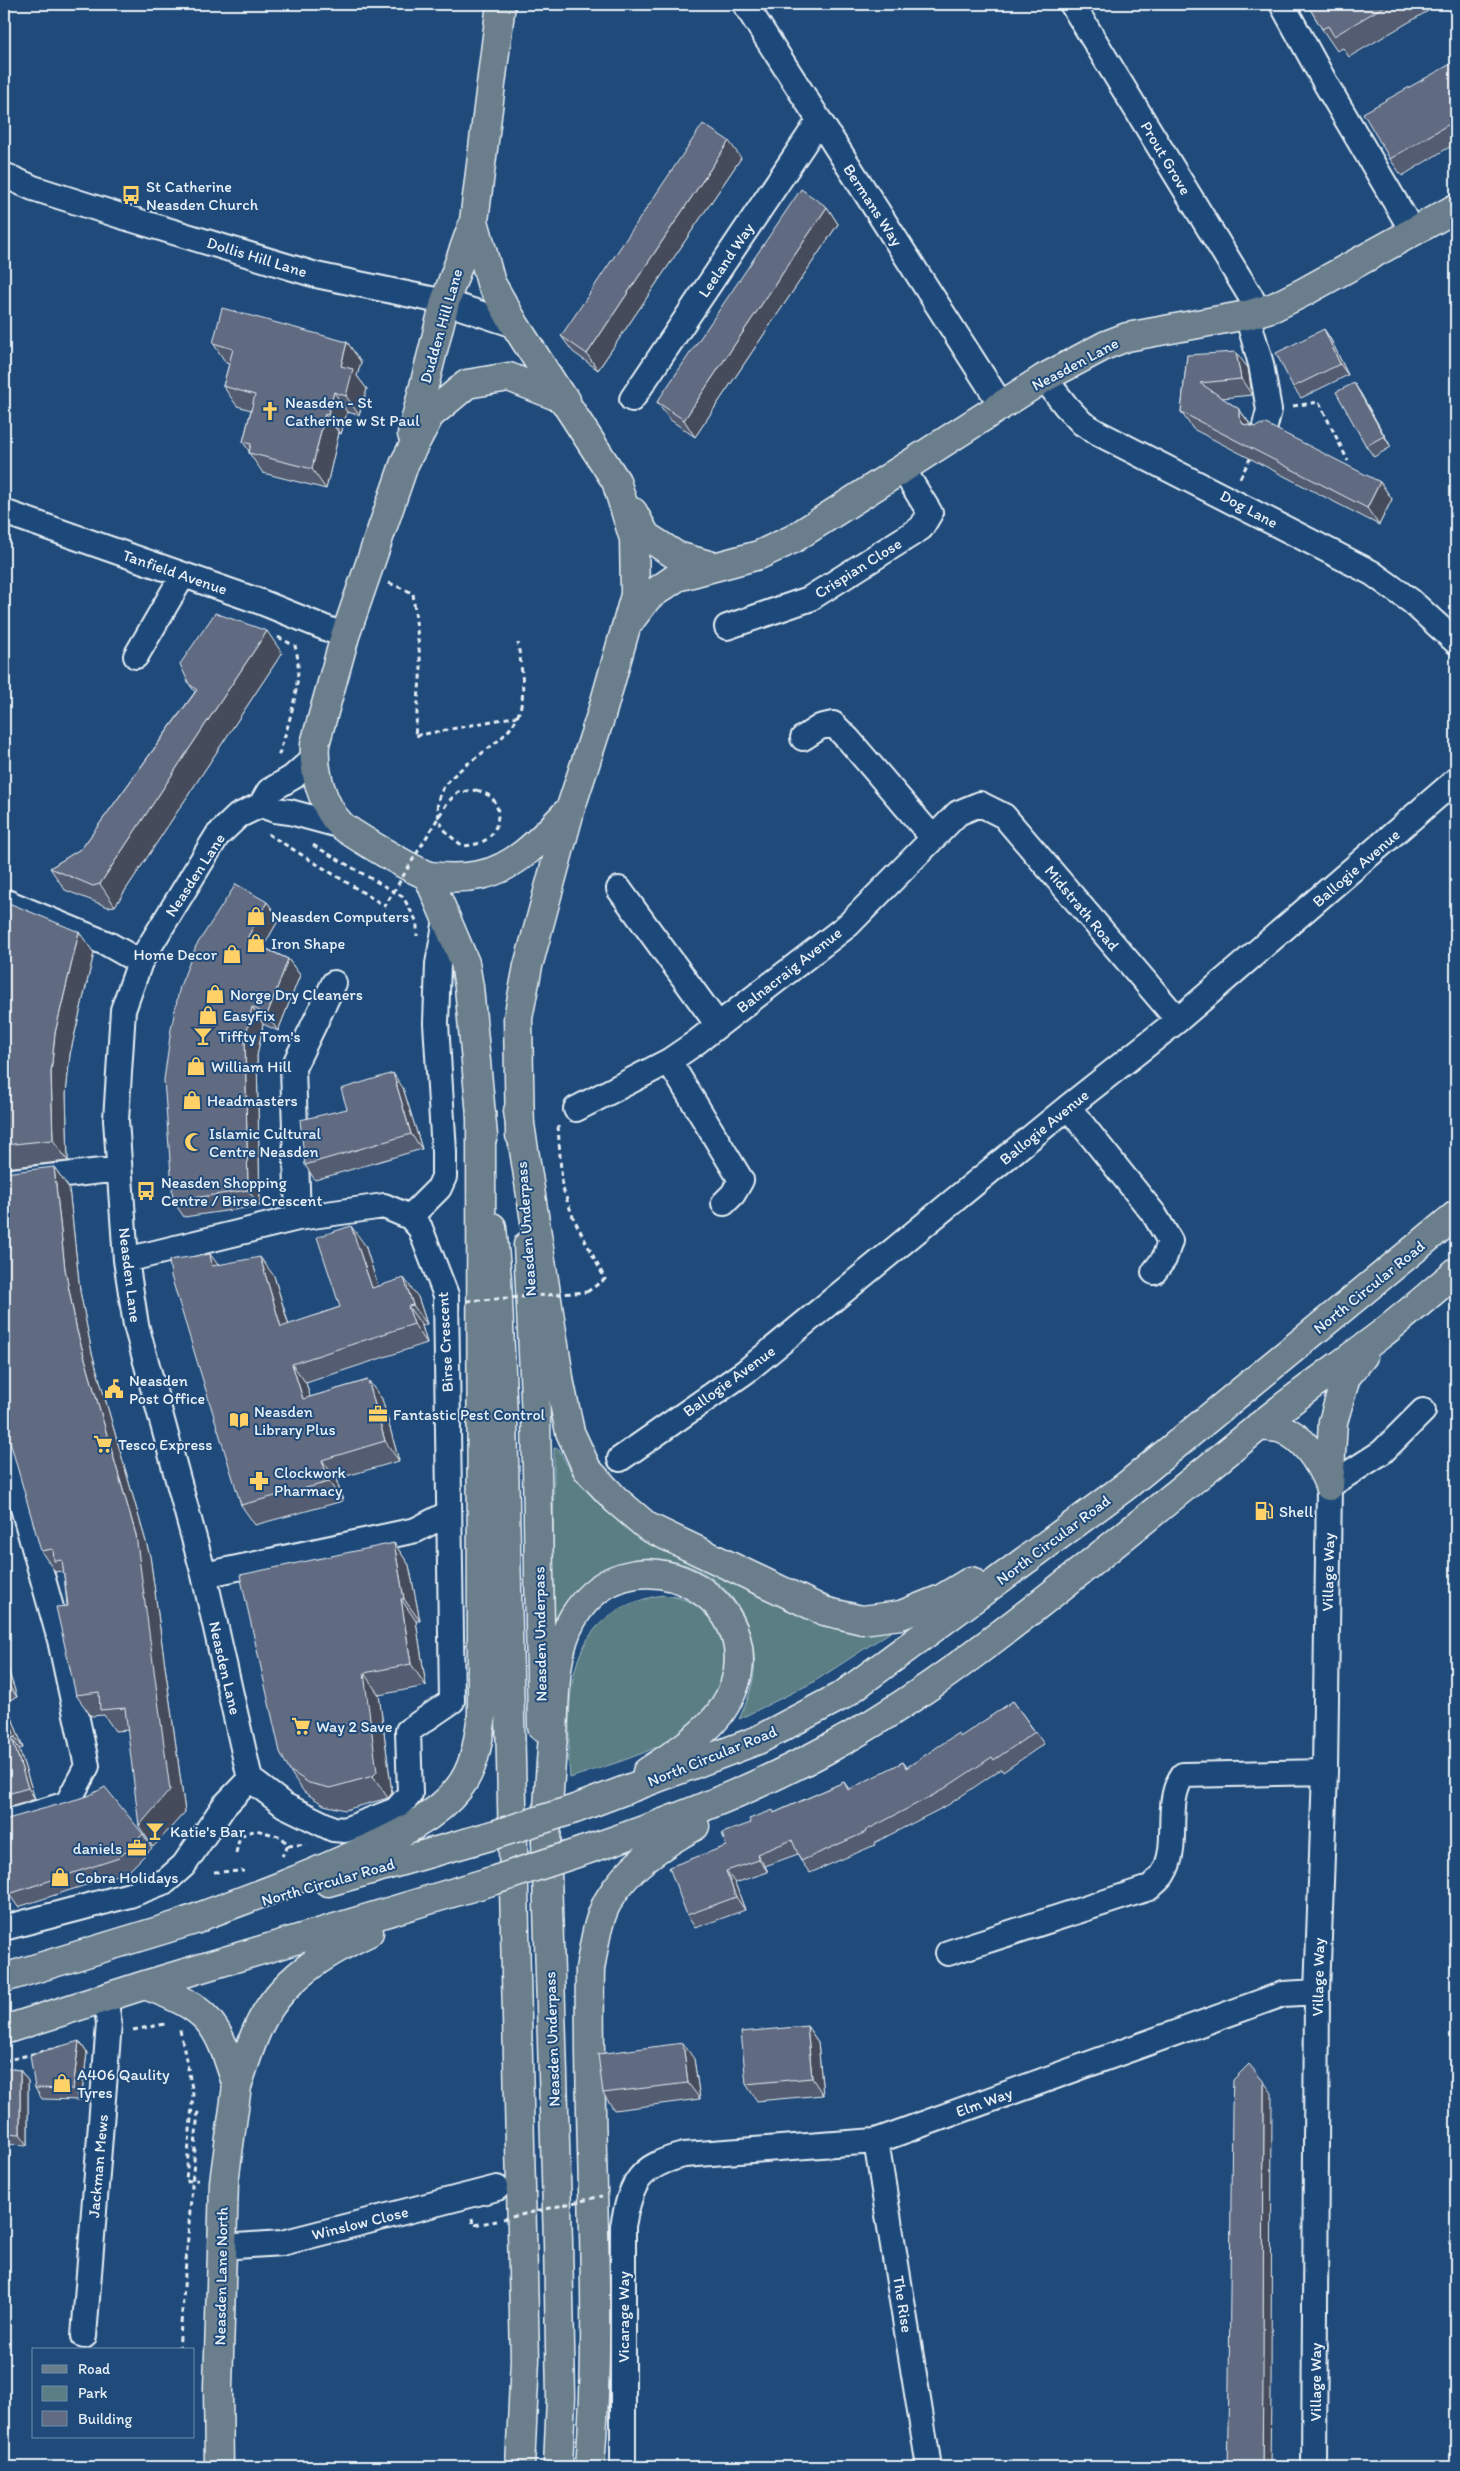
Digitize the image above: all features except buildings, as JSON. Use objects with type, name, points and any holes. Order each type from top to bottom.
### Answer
[{"type":"main road","name":"Dudden Hill Lane","points":[[405,462],[445,302],[474,221],[501,4]]},
{"type":"main road","name":"Neasden Lane","points":[[626,627],[648,597],[677,577],[712,566],[759,555],[793,539],[1044,378],[1106,345],[1127,337],[1253,314],[1304,292],[1456,208]]},
{"type":"main road","name":"Dudden Hill Lane","points":[[474,221],[491,283],[515,325],[566,400],[616,481]]},
{"type":"main road","points":[[566,400],[509,377],[467,384],[430,415],[405,462],[345,636],[315,744],[314,758],[326,800],[342,826],[428,876],[480,875],[505,866],[537,843],[571,808]]},
{"type":"main road","name":"Neasden Lane","points":[[616,481],[646,536],[677,556],[712,566]]},
{"type":"main road","name":"Neasden Underpass","points":[[558,2467],[561,2397],[559,2252],[539,1619],[536,1418],[530,1277],[518,1112],[518,1018],[528,966],[571,808],[602,712],[634,594],[634,539],[616,481]]},
{"type":"main road","name":"Neasden Underpass","points":[[428,876],[465,963],[469,987],[496,1278],[503,1416],[525,2359],[520,2467]]},
{"type":"main road","points":[[518,1112],[560,1384],[570,1432],[587,1468],[616,1500],[648,1528],[824,1610],[862,1620],[901,1615],[941,1599],[1126,1486]]},
{"type":"main road","points":[[180,1924],[312,1875],[389,1839],[440,1806],[457,1790],[470,1771],[477,1747],[482,1715],[481,1113]]},
{"type":"main road","name":"North Circular Road","points":[[4,1978],[180,1924],[490,1836],[575,1809],[758,1740],[843,1695],[1126,1486],[1456,1215]]},
{"type":"main road","points":[[590,2467],[594,2419],[595,2337],[589,2012],[590,1969],[597,1932],[608,1902],[629,1873],[649,1854],[668,1841],[824,1751],[957,1667],[1120,1540],[1259,1426],[1382,1334],[1456,1272]]},
{"type":"main road","points":[[1330,1486],[1332,1422],[1346,1377],[1382,1334]]},
{"type":"main road","points":[[1259,1426],[1282,1429],[1302,1443],[1320,1461],[1330,1486]]},
{"type":"main road","points":[[546,1842],[556,1678],[563,1642],[573,1618],[588,1599],[608,1584],[630,1576],[655,1573],[679,1578],[700,1588],[728,1618],[736,1640],[738,1666],[733,1690],[722,1711],[702,1732],[657,1765],[605,1798]]},
{"type":"main road","points":[[4,2030],[144,1985],[445,1897],[644,1831],[710,1805],[824,1751]]},
{"type":"main road","points":[[237,2086],[257,2029],[274,2000],[298,1974],[344,1944],[445,1897]]},
{"type":"main road","points":[[144,1985],[177,1997],[195,2007],[208,2018],[218,2032],[225,2048],[237,2086]]},
{"type":"main road","name":"Neasden Lane North","points":[[220,2467],[218,2388],[224,2182],[237,2086]]},
{"type":"street","name":"Bermans Way","points":[[745,4],[1002,406]]},
{"type":"street","name":"Prout Grove","points":[[1072,4],[1252,297],[1253,314],[1262,364],[1266,420]]},
{"type":"street","points":[[1282,4],[1327,86],[1413,232]]},
{"type":"street","name":"Leeland Way","points":[[632,399],[819,121]]},
{"type":"street","name":"Dollis Hill Lane","points":[[4,176],[33,188],[316,275],[445,302],[515,325]]},
{"type":"street","name":"Dog Lane","points":[[1044,378],[1082,423],[1372,573],[1412,601],[1456,642]]},
{"type":"street","name":"Crispian Close","points":[[727,627],[809,599],[922,528],[930,513],[903,469]]},
{"type":"street","name":"Tanfield Avenue","points":[[4,512],[183,575],[345,636]]},
{"type":"street","points":[[136,656],[183,575]]},
{"type":"street","points":[[803,738],[820,727],[833,724],[933,838]]},
{"type":"street","name":"Neasden Lane","points":[[250,1779],[204,1575],[136,1325],[126,1260],[116,1120],[123,1010],[140,962],[218,836],[238,816],[261,805],[269,791],[293,777],[314,758]]},
{"type":"street","name":"Ballogie Avenue","points":[[620,1459],[745,1372],[1068,1107],[1178,1020],[1456,780]]},
{"type":"street","name":"Balnacraig Avenue","points":[[576,1109],[669,1061],[718,1025],[848,925],[958,813],[980,804]]},
{"type":"street","name":"Midstrath Road","points":[[980,804],[1004,816],[1178,1020]]},
{"type":"street","points":[[261,805],[342,826]]},
{"type":"street","points":[[619,889],[718,1025]]},
{"type":"street","points":[[4,901],[108,944],[140,962]]},
{"type":"street","points":[[126,1260],[298,1218],[384,1206],[410,1217],[439,1188],[444,1177],[444,1152],[436,1023],[438,964],[446,920]]},
{"type":"street","points":[[298,1218],[293,1068],[334,983]]},
{"type":"street","points":[[669,1061],[741,1180],[733,1194],[724,1202]]},
{"type":"street","points":[[1068,1107],[1154,1214],[1170,1241],[1164,1259],[1154,1272]]},
{"type":"street","points":[[4,1182],[120,1169]]},
{"type":"street","name":"Birse Crescent","points":[[250,1779],[284,1805],[333,1829],[346,1830],[396,1810],[410,1794],[408,1731],[452,1701],[446,1295],[420,1228],[410,1217]]},
{"type":"street","points":[[1330,1486],[1382,1452],[1423,1411]]},
{"type":"street","points":[[4,1440],[60,1640],[87,1766],[67,1804],[4,1823]]},
{"type":"street","name":"Village Way","points":[[1314,2467],[1317,1992],[1325,1772],[1330,1486]]},
{"type":"street","points":[[204,1575],[416,1530],[449,1513]]},
{"type":"street","points":[[948,1953],[1149,1888],[1164,1874],[1170,1852],[1175,1786],[1183,1775],[1325,1772]]},
{"type":"street","points":[[4,1928],[130,1895],[166,1881],[184,1865],[224,1806],[250,1779]]},
{"type":"street","name":"Elm Way","points":[[644,2172],[660,2161],[684,2155],[876,2141],[1283,1994],[1317,1992]]},
{"type":"street","name":"Jackman Mews","points":[[84,2336],[108,2036],[105,1997]]},
{"type":"street","name":"The Rise","points":[[876,2141],[929,2467]]},
{"type":"street","name":"Vicarage Way","points":[[623,2467],[623,2226],[628,2197],[644,2172]]},
{"type":"street","name":"Winslow Close","points":[[222,2247],[282,2242],[497,2188]]},
{"type":"path","points":[[1230,499],[1266,420],[1320,402],[1348,461]]},
{"type":"path","points":[[366,574],[413,593],[421,667],[415,736],[518,716]]},
{"type":"path","points":[[270,634],[295,646],[299,657],[300,672],[281,747]]},
{"type":"path","points":[[268,834],[385,906],[447,803],[458,792],[477,790],[491,797],[498,808],[497,823],[490,836],[478,844],[463,846],[450,837],[440,820],[437,805],[441,790],[451,778],[501,738],[518,716],[523,692],[518,644]]},
{"type":"path","points":[[311,844],[403,897],[417,922],[417,941]]},
{"type":"path","points":[[467,1301],[587,1292],[605,1279],[573,1217],[562,1186],[557,1119],[576,1109]]},
{"type":"path","points":[[236,1853],[240,1836],[256,1830],[282,1837],[288,1846]]},
{"type":"path","points":[[288,1846],[310,1843]]},
{"type":"path","points":[[277,1860],[285,1855],[288,1846]]},
{"type":"path","points":[[214,1872],[245,1871],[253,1868]]},
{"type":"path","points":[[127,2032],[162,2023],[180,2030],[193,2093],[186,2181],[224,2182]]},
{"type":"path","points":[[4,2061],[66,2045]]},
{"type":"path","points":[[179,2348],[198,2110]]},
{"type":"path","points":[[472,2221],[473,2225],[602,2196]]},
{"type":"green space","points":[[554,1448],[559,1449],[572,1472],[587,1491],[625,1525],[869,1631],[892,1631],[812,1683],[739,1719],[751,1687],[755,1662],[754,1653],[746,1621],[730,1595],[709,1576],[683,1564],[655,1559],[626,1563],[597,1574],[572,1595],[558,1618],[553,1619]]},
{"type":"green space","points":[[663,1595],[680,1598],[695,1605],[708,1616],[718,1630],[723,1643],[724,1655],[720,1689],[709,1710],[691,1727],[668,1741],[643,1753],[570,1778],[570,1703],[578,1659],[587,1640],[599,1624],[616,1611],[637,1602]]},
{"type":"place","name":"St Catherine Neasden Church","points":[[131,195]]},
{"type":"place","name":"Neasden - St Catherine w St Paul","points":[[270,411]]},
{"type":"place","name":"Neasden Computers","points":[[256,916]]},
{"type":"place","name":"Iron Shape","points":[[256,943]]},
{"type":"place","name":"Home Decor","points":[[232,954]]},
{"type":"place","name":"Norge Dry Cleaners","points":[[215,994]]},
{"type":"place","name":"EasyFix","points":[[208,1015]]},
{"type":"place","name":"Tiffty Tom's","points":[[203,1036]]},
{"type":"place","name":"William Hill","points":[[196,1066]]},
{"type":"place","name":"Headmasters","points":[[192,1100]]},
{"type":"place","name":"Islamic Cultural Centre Neasden","points":[[194,1142]]},
{"type":"place","name":"Neasden Shopping Centre / Birse Crescent","points":[[146,1191]]},
{"type":"place","name":"Neasden Post Office","points":[[114,1389]]},
{"type":"place","name":"Fantastic Pest Control","points":[[378,1414]]},
{"type":"place","name":"Neasden Library Plus","points":[[239,1420]]},
{"type":"place","name":"Tesco Express","points":[[103,1444]]},
{"type":"place","name":"Clockwork Pharmacy","points":[[259,1481]]},
{"type":"place","name":"Shell","points":[[1264,1511]]},
{"type":"place","name":"Way 2 Save","points":[[301,1726]]},
{"type":"place","name":"Katie's Bar","points":[[155,1831]]},
{"type":"place","name":"daniels","points":[[137,1848]]},
{"type":"place","name":"Cobra Holidays","points":[[60,1877]]},
{"type":"place","name":"A406 Qaulity Tyres","points":[[62,2083]]}]
